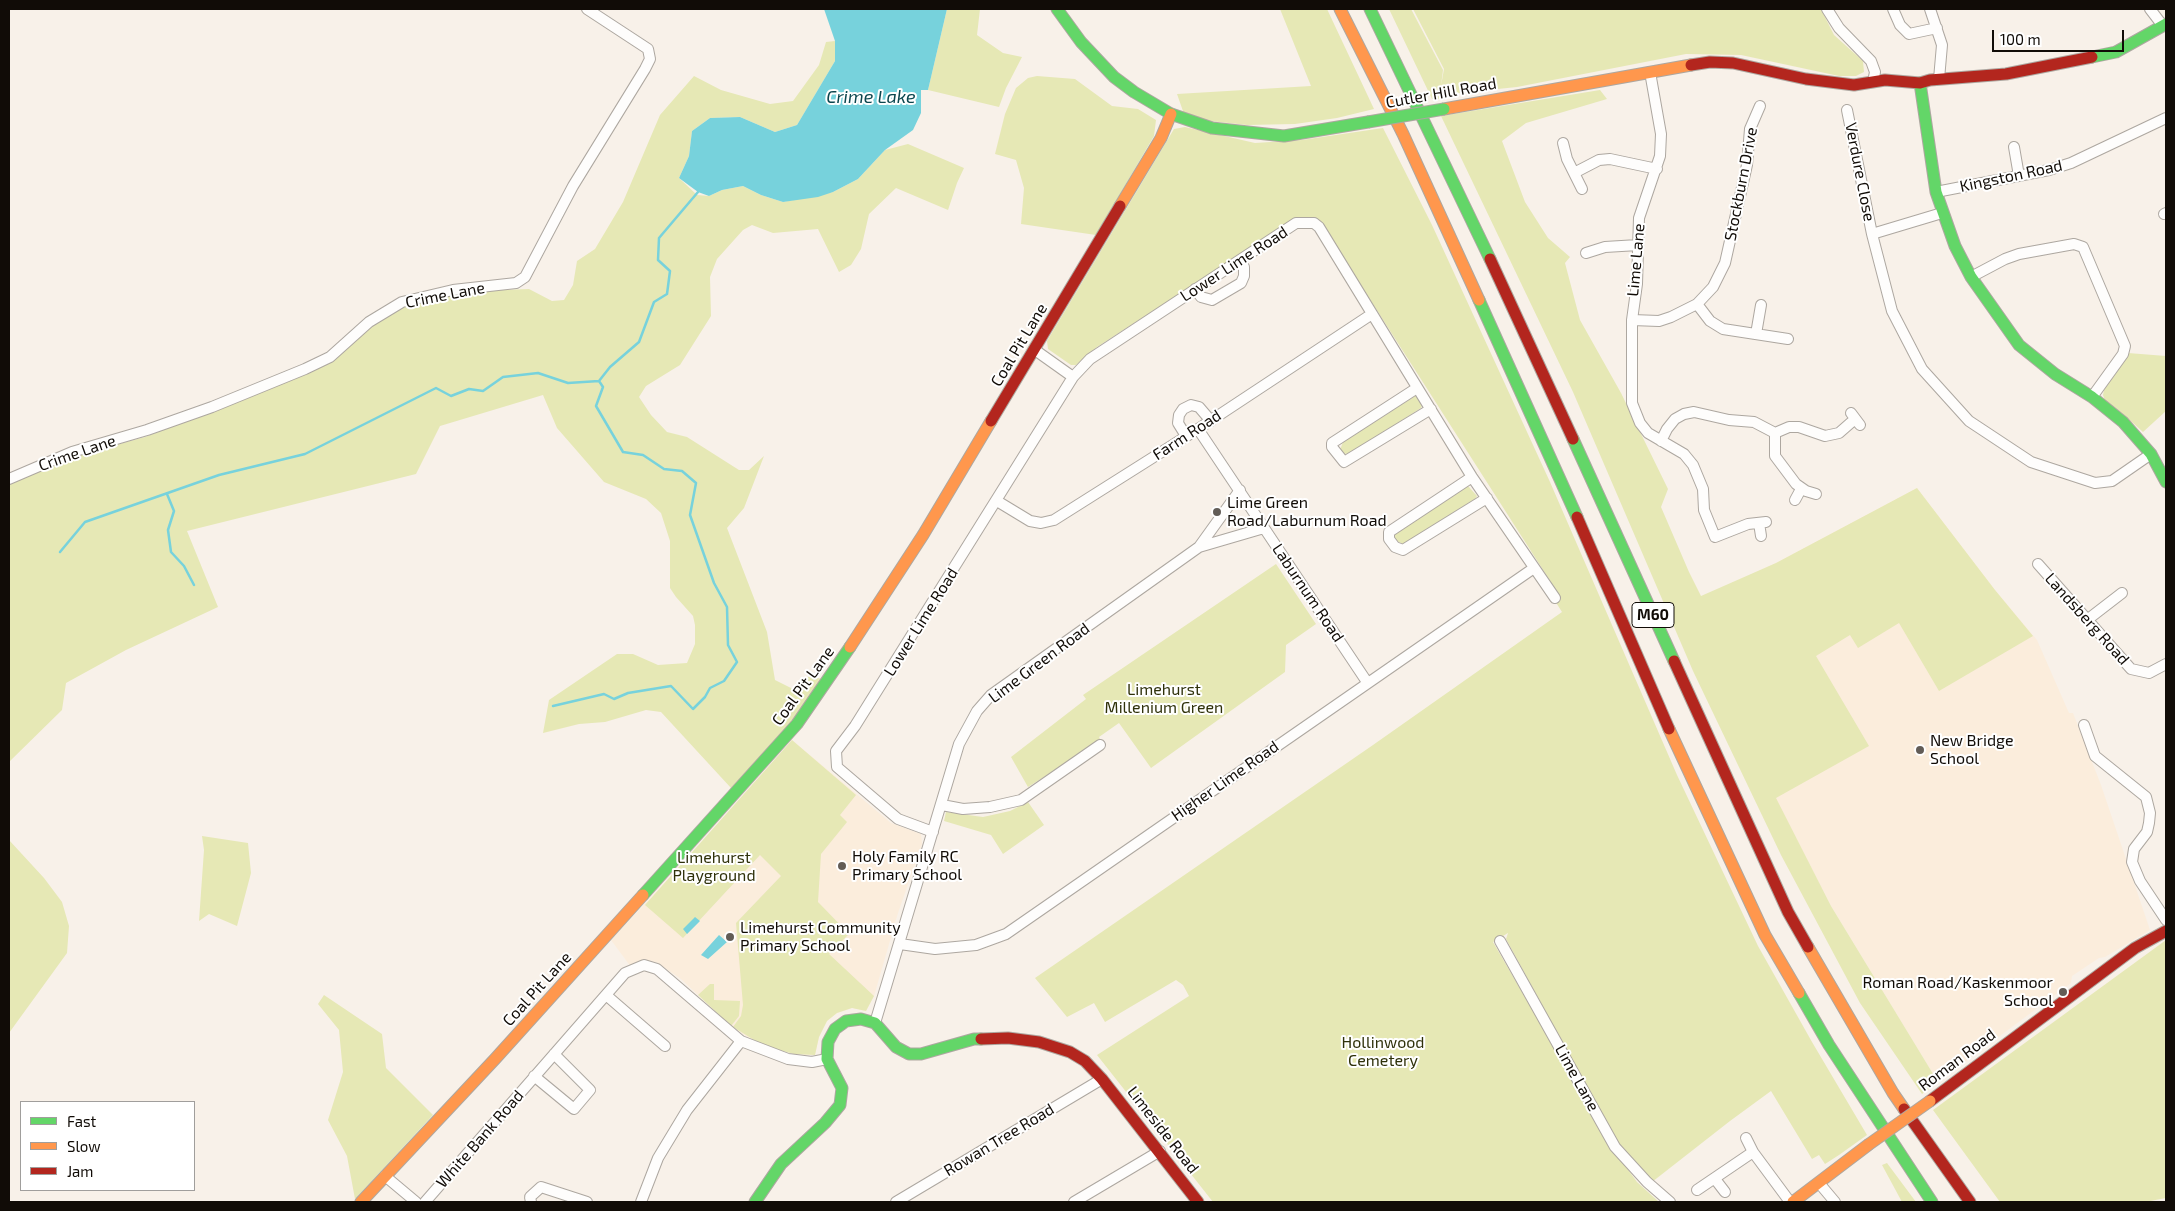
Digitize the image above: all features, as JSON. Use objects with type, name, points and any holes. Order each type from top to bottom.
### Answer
[{"type":"main road","name":"Cutler Hill Road","points":[[1057,9],[1068,27],[1114,77],[1134,92],[1171,114],[1212,128],[1284,136],[1700,63],[1720,62],[1854,84],[1920,82],[2006,74],[2100,56],[2124,49],[2165,25]]},
{"type":"main road","name":"M60","points":[[1340,9],[1403,134],[1574,511],[1657,704],[1765,935],[1829,1045],[1913,1176],[1934,1202]]},
{"type":"main road","name":"M60","points":[[1370,9],[1508,297],[1788,912],[1892,1094],[1970,1202]]},
{"type":"main road","points":[[1920,82],[1936,192],[1955,246],[1970,277],[2019,345],[2054,374],[2092,397],[2123,422],[2151,454],[2166,482]]},
{"type":"main road","name":"Coal Pit Lane","points":[[361,1202],[502,1052],[797,724],[817,697],[923,535],[1036,350],[1161,138],[1171,114]]},
{"type":"main road","name":"Roman Road","points":[[1792,1202],[2128,954],[2166,931]]},
{"type":"main road","points":[[755,1202],[781,1164],[825,1123],[840,1105],[842,1088],[827,1059],[828,1042],[835,1029],[846,1020],[860,1019],[875,1023]]},
{"type":"main road","name":"Limeside Road","points":[[875,1023],[896,1047],[909,1054],[921,1054],[974,1039],[1008,1038],[1039,1042],[1070,1052],[1085,1061],[1102,1079],[1198,1202]]},
{"type":"street","name":"Crime Lane","points":[[9,479],[72,452],[147,430],[212,407],[305,369],[330,357],[368,322],[402,302],[453,290],[516,283],[525,277],[573,186],[646,69],[650,59],[648,49],[587,9]]},
{"type":"street","points":[[1827,9],[1839,28],[1871,61],[1875,72],[1873,82]]},
{"type":"street","points":[[1893,9],[1900,25],[1909,34],[1937,28]]},
{"type":"street","points":[[1930,9],[1942,45],[1939,79]]},
{"type":"street","points":[[2150,9],[2165,25]]},
{"type":"street","name":"Lime Lane","points":[[1650,72],[1661,134],[1660,156],[1639,218],[1637,284],[1632,320],[1632,403],[1644,429],[1684,454],[1693,464],[1703,489],[1704,510],[1717,541],[1748,524],[1762,522],[1761,536]]},
{"type":"street","name":"Stockburn Drive","points":[[1632,320],[1660,321],[1697,304],[1713,287],[1725,263],[1747,164],[1750,128],[1760,106]]},
{"type":"street","name":"Verdure Close","points":[[1848,110],[1872,234],[1892,312],[1922,370],[1969,421],[2031,462],[2095,483],[2112,481],[2151,454]]},
{"type":"street","name":"Kingston Road","points":[[1936,192],[2019,176],[2071,163],[2166,118]]},
{"type":"street","points":[[1564,143],[1567,159],[1582,189]]},
{"type":"street","points":[[2014,147],[2019,176]]},
{"type":"street","points":[[1574,172],[1599,160],[1610,159],[1657,169]]},
{"type":"street","points":[[1872,234],[1942,213]]},
{"type":"street","name":"Lower Lime Road","points":[[933,832],[898,819],[837,767],[836,751],[856,726],[1072,377],[1090,359],[1296,223],[1314,223],[1320,227],[1472,477],[1555,598]]},
{"type":"street","points":[[1970,277],[2019,254],[2074,244],[2083,248],[2125,346],[2123,354],[2092,397]]},
{"type":"street","points":[[1593,254],[1605,247],[1638,245]]},
{"type":"street","points":[[1195,289],[1202,297],[1212,300],[1241,283],[1244,268],[1239,261]]},
{"type":"street","points":[[1697,304],[1710,321],[1723,329],[1788,339]]},
{"type":"street","points":[[1756,334],[1762,305]]},
{"type":"street","name":"Farm Road","points":[[997,501],[1030,521],[1041,523],[1054,520],[1198,429],[1372,314]]},
{"type":"street","points":[[1036,350],[1072,377]]},
{"type":"street","points":[[1417,388],[1332,443],[1332,447],[1344,462],[1431,409]]},
{"type":"street","points":[[1186,436],[1178,423],[1179,415],[1183,408],[1190,405],[1199,407],[1210,421]]},
{"type":"street","points":[[1661,441],[1675,419],[1684,414],[1694,412],[1729,420],[1754,422],[1775,433]]},
{"type":"street","points":[[1775,433],[1789,427],[1798,427],[1820,436],[1829,436],[1839,433],[1855,419]]},
{"type":"street","name":"Laburnum Road","points":[[1198,429],[1367,682]]},
{"type":"street","points":[[1775,433],[1776,456],[1801,489],[1816,494]]},
{"type":"street","points":[[1472,477],[1389,532],[1389,539],[1396,547],[1403,550],[1487,498]]},
{"type":"street","points":[[1795,500],[1801,489]]},
{"type":"street","name":"Lime Green Road","points":[[1199,548],[1240,490]]},
{"type":"street","name":"Lime Green Road","points":[[875,1023],[959,744],[977,711],[991,695],[1199,548],[1264,528]]},
{"type":"street","name":"Landsberg Road","points":[[2038,564],[2131,669],[2149,673],[2166,664]]},
{"type":"street","name":"Higher Lime Road","points":[[900,944],[935,949],[976,945],[1006,934],[1534,568]]},
{"type":"street","points":[[2087,620],[2122,593]]},
{"type":"street","points":[[2084,725],[2095,756],[2146,797],[2150,813],[2149,823],[2147,832],[2134,849],[2132,862],[2140,881],[2166,920]]},
{"type":"street","points":[[942,805],[963,809],[990,807],[1021,800],[1100,745]]},
{"type":"street","name":"Lime Lane","points":[[1500,941],[1615,1147],[1647,1182],[1670,1202]]},
{"type":"street","name":"White Bank Road","points":[[425,1202],[606,994],[625,974],[644,965],[657,969],[741,1041],[788,1059],[812,1062],[827,1059]]},
{"type":"street","points":[[606,994],[665,1046]]},
{"type":"street","points":[[640,1202],[658,1158],[687,1110],[741,1041]]},
{"type":"street","name":"White Bank Road","points":[[534,1076],[574,1109],[590,1090],[554,1054]]},
{"type":"street","name":"Rowan Tree Road","points":[[896,1202],[1102,1079]]},
{"type":"street","points":[[1746,1138],[1753,1152],[1792,1202]]},
{"type":"street","points":[[1074,1202],[1160,1152]]},
{"type":"street","points":[[1697,1190],[1753,1152]]},
{"type":"street","points":[[385,1176],[416,1202]]},
{"type":"street","points":[[1715,1179],[1725,1192]]},
{"type":"street","points":[[1819,1183],[1835,1202]]},
{"type":"street","points":[[531,1202],[530,1197],[541,1187],[587,1202]]},
{"type":"shaded area","name":"New Bridge School","points":[[1917,488],[1995,590],[2037,640],[2069,713],[2073,713],[2101,785],[2150,930],[2105,957],[2099,958],[2072,976],[2071,983],[1938,1082],[1831,906],[1775,798],[1702,597],[1776,563]]},
{"type":"shaded area","points":[[792,740],[891,823],[921,834],[922,844],[898,913],[874,996],[866,1011],[852,1008],[837,1013],[827,1021],[819,1037],[815,1055],[794,1054],[747,1037],[731,1026],[681,979],[656,962],[642,961],[631,967],[611,940],[723,820]]},
{"type":"green space","points":[[947,9],[980,9],[977,35],[1003,53],[1022,57],[1006,88],[999,107],[928,90]]},
{"type":"green space","points":[[1280,9],[1327,9],[1374,109],[1337,118],[1295,124],[1247,125],[1210,121],[1184,114],[1177,94],[1311,86]]},
{"type":"green space","points":[[1389,9],[1411,9],[1443,70],[1441,86],[1444,69],[1413,9],[1821,9],[1834,35],[1863,61],[1864,72],[1856,76],[1839,76],[1741,55],[1686,54],[1517,87],[1440,95],[1439,99],[1432,99]]},
{"type":"green space","points":[[835,41],[835,61],[797,125],[775,132],[740,117],[710,118],[692,131],[689,156],[679,178],[697,195],[709,196],[722,190],[743,186],[761,195],[783,202],[833,192],[858,179],[885,150],[908,144],[964,168],[948,210],[896,188],[869,214],[861,249],[851,265],[839,272],[818,229],[773,233],[752,225],[743,230],[717,259],[710,277],[711,316],[680,365],[646,386],[639,397],[651,415],[667,432],[687,437],[739,470],[749,470],[764,456],[744,508],[727,528],[767,632],[775,680],[793,689],[811,675],[821,679],[792,724],[731,788],[661,712],[646,710],[605,722],[579,724],[543,733],[549,700],[617,654],[633,654],[658,665],[687,663],[695,644],[695,625],[693,616],[670,588],[670,541],[661,513],[646,499],[604,482],[557,428],[543,395],[440,426],[416,474],[187,531],[218,607],[126,650],[66,683],[62,710],[9,762],[9,485],[68,458],[145,437],[307,374],[335,360],[370,327],[403,307],[451,295],[501,290],[529,289],[552,301],[564,300],[573,285],[577,261],[595,249],[623,202],[660,115],[694,76],[721,90],[770,104],[793,101],[819,65],[826,42]]},
{"type":"green space","points":[[1037,76],[1075,79],[1112,106],[1138,109],[1156,120],[1154,136],[1096,235],[1021,224],[1024,188],[1016,160],[995,154],[1005,114],[1016,88],[1028,78]]},
{"type":"green space","points":[[1600,90],[1607,99],[1526,123],[1502,141],[1525,202],[1548,238],[1570,257],[1565,263],[1580,320],[1621,393],[1668,489],[1661,507],[1701,596],[1776,563],[1917,488],[1995,590],[2033,636],[1939,691],[1899,623],[1858,648],[1850,635],[1816,656],[1869,746],[1776,798],[1831,906],[1938,1082],[1922,1094],[1860,1003],[1781,855],[1693,671],[1573,392],[1441,116]]},
{"type":"green space","name":"Hollinwood Cemetery","points":[[1185,127],[1255,143],[1302,140],[1383,128],[1432,225],[1550,482],[1677,775],[1758,946],[1867,1135],[1825,1164],[1819,1155],[1812,1159],[1771,1091],[1652,1182],[1621,1150],[1506,939],[1508,933],[1493,942],[1613,1149],[1637,1182],[1659,1202],[1213,1202],[1097,1055],[1189,996],[1183,985],[1176,980],[1105,1022],[1094,1003],[1067,1017],[1035,978],[1562,612],[1555,601],[1561,598],[1321,223],[1308,217],[1294,220],[1097,347],[1076,365],[1071,365],[1048,349],[1047,341],[1174,129]]},
{"type":"green space","points":[[2128,353],[2166,356],[2166,411],[2143,432],[2105,401],[2103,395],[2104,390]]},
{"type":"green space","points":[[1415,396],[1418,396],[1423,402],[1421,408],[1351,453],[1344,454],[1340,450],[1343,442]]},
{"type":"green space","points":[[1468,486],[1477,496],[1475,499],[1403,544],[1395,540],[1395,531]]},
{"type":"green space","name":"Limehurst Millenium Green","points":[[1276,564],[1316,624],[1286,645],[1285,672],[1151,768],[1119,723],[1099,737],[1101,741],[1028,787],[1011,757],[1086,699],[1083,695]]},
{"type":"green space","name":"Limehurst Community Primary School","points":[[792,740],[856,795],[840,815],[847,822],[821,854],[818,902],[849,934],[829,954],[874,996],[866,1011],[852,1008],[837,1013],[827,1021],[819,1037],[815,1055],[794,1054],[764,1046],[733,1027],[741,1016],[743,1005],[736,923],[781,876],[760,855],[683,938],[645,905]]},
{"type":"green space","points":[[1028,802],[1044,825],[1003,854],[991,835],[944,821],[946,812],[983,817],[1010,811]]},
{"type":"green space","points":[[202,836],[248,843],[251,873],[237,926],[209,914],[199,921],[204,850]]},
{"type":"green space","points":[[9,840],[44,878],[62,902],[69,926],[67,953],[9,1033]]},
{"type":"green space","points":[[2166,940],[2166,1198],[2145,1202],[2000,1202],[1933,1110]]},
{"type":"green space","points":[[710,984],[714,984],[714,1000],[740,1001],[739,1016],[731,1026],[698,995]]},
{"type":"green space","points":[[324,995],[382,1034],[386,1068],[433,1115],[355,1199],[347,1156],[328,1120],[343,1072],[339,1030],[318,1004]]},
{"type":"green space","points":[[1887,1163],[1916,1202],[1902,1202],[1882,1165]]},
{"type":"water","name":"Crime Lake","points":[[824,9],[947,9],[928,90],[921,90],[921,113],[913,130],[885,150],[858,179],[833,192],[818,197],[783,202],[761,195],[743,186],[722,190],[709,196],[698,192],[679,178],[689,156],[692,131],[710,118],[740,117],[775,132],[797,125],[835,61],[835,41]]},
{"type":"water","points":[[695,917],[700,921],[687,934],[683,929]]},
{"type":"water","points":[[719,935],[727,942],[708,959],[701,955]]},
{"type":"waterway","points":[[60,552],[85,522],[219,475],[305,454],[436,388],[451,396],[469,389],[483,391],[503,377],[538,373],[568,383],[599,381],[610,367],[639,342],[654,302],[667,294],[670,271],[658,260],[659,238],[698,192]]},
{"type":"waterway","points":[[553,706],[604,694],[614,699],[628,693],[671,686],[693,709],[705,697],[710,688],[724,681],[737,662],[728,645],[727,607],[714,583],[690,515],[696,483],[682,471],[664,469],[643,455],[623,452],[596,406],[603,387],[599,381]]},
{"type":"waterway","points":[[167,494],[174,511],[168,530],[171,552],[184,566],[194,585]]},
{"type":"traffic: fast","points":[[1057,9],[1081,42],[1114,77],[1134,92],[1171,114],[1212,128],[1284,136],[1368,122]]},
{"type":"traffic: fast","points":[[1370,9],[1490,259]]},
{"type":"traffic: fast","points":[[2092,57],[2116,52],[2166,24]]},
{"type":"traffic: fast","points":[[1920,83],[1936,192],[1955,246],[1971,277],[2019,345],[2055,374],[2092,397],[2123,422],[2151,454],[2166,482]]},
{"type":"traffic: fast","points":[[1368,122],[1444,109]]},
{"type":"traffic: fast","points":[[1479,300],[1577,517]]},
{"type":"traffic: fast","points":[[1573,439],[1674,661]]},
{"type":"traffic: fast","points":[[643,895],[797,724],[850,647]]},
{"type":"traffic: fast","points":[[1799,993],[1829,1045],[1932,1202]]},
{"type":"traffic: fast","points":[[755,1202],[781,1164],[825,1123],[840,1105],[842,1088],[827,1059],[828,1042],[835,1029],[846,1021],[861,1019],[875,1023],[896,1047],[909,1054],[921,1054],[974,1039],[981,1039]]},
{"type":"traffic: slow","points":[[1340,9],[1403,134],[1479,300]]},
{"type":"traffic: slow","points":[[1444,109],[1691,65]]},
{"type":"traffic: slow","points":[[1120,206],[1161,138],[1171,114]]},
{"type":"traffic: slow","points":[[850,647],[923,535],[991,421]]},
{"type":"traffic: slow","points":[[1669,729],[1765,935],[1799,993]]},
{"type":"traffic: slow","points":[[361,1202],[495,1059],[643,895]]},
{"type":"traffic: slow","points":[[1808,947],[1904,1109]]},
{"type":"traffic: slow","points":[[1868,1145],[1930,1101]]},
{"type":"traffic: slow","points":[[1793,1202],[1868,1145]]},
{"type":"traffic: jam","points":[[1691,65],[1710,62],[1733,63],[1806,79],[1854,85],[1885,80],[1920,83],[1930,80],[2006,74],[2092,57]]},
{"type":"traffic: jam","points":[[991,421],[1120,206]]},
{"type":"traffic: jam","points":[[1490,259],[1573,439]]},
{"type":"traffic: jam","points":[[1577,517],[1669,729]]},
{"type":"traffic: jam","points":[[1674,661],[1788,912],[1808,947]]},
{"type":"traffic: jam","points":[[1930,1101],[2135,948],[2166,931]]},
{"type":"traffic: jam","points":[[981,1039],[1008,1038],[1039,1042],[1070,1052],[1085,1061],[1102,1079],[1198,1202]]},
{"type":"traffic: jam","points":[[1904,1109],[1970,1202]]},
{"type":"place","name":"Lime Green Road/Laburnum Road","points":[[1217,512]]},
{"type":"place","name":"New Bridge School","points":[[1920,750]]},
{"type":"place","name":"Holy Family RC Primary School","points":[[842,866]]},
{"type":"place","name":"Limehurst Community Primary School","points":[[730,937]]},
{"type":"place","name":"Roman Road/Kaskenmoor School","points":[[2063,992]]},
{"type":"park label","name":"Limehurst Playground","points":[[714,867]]}]
